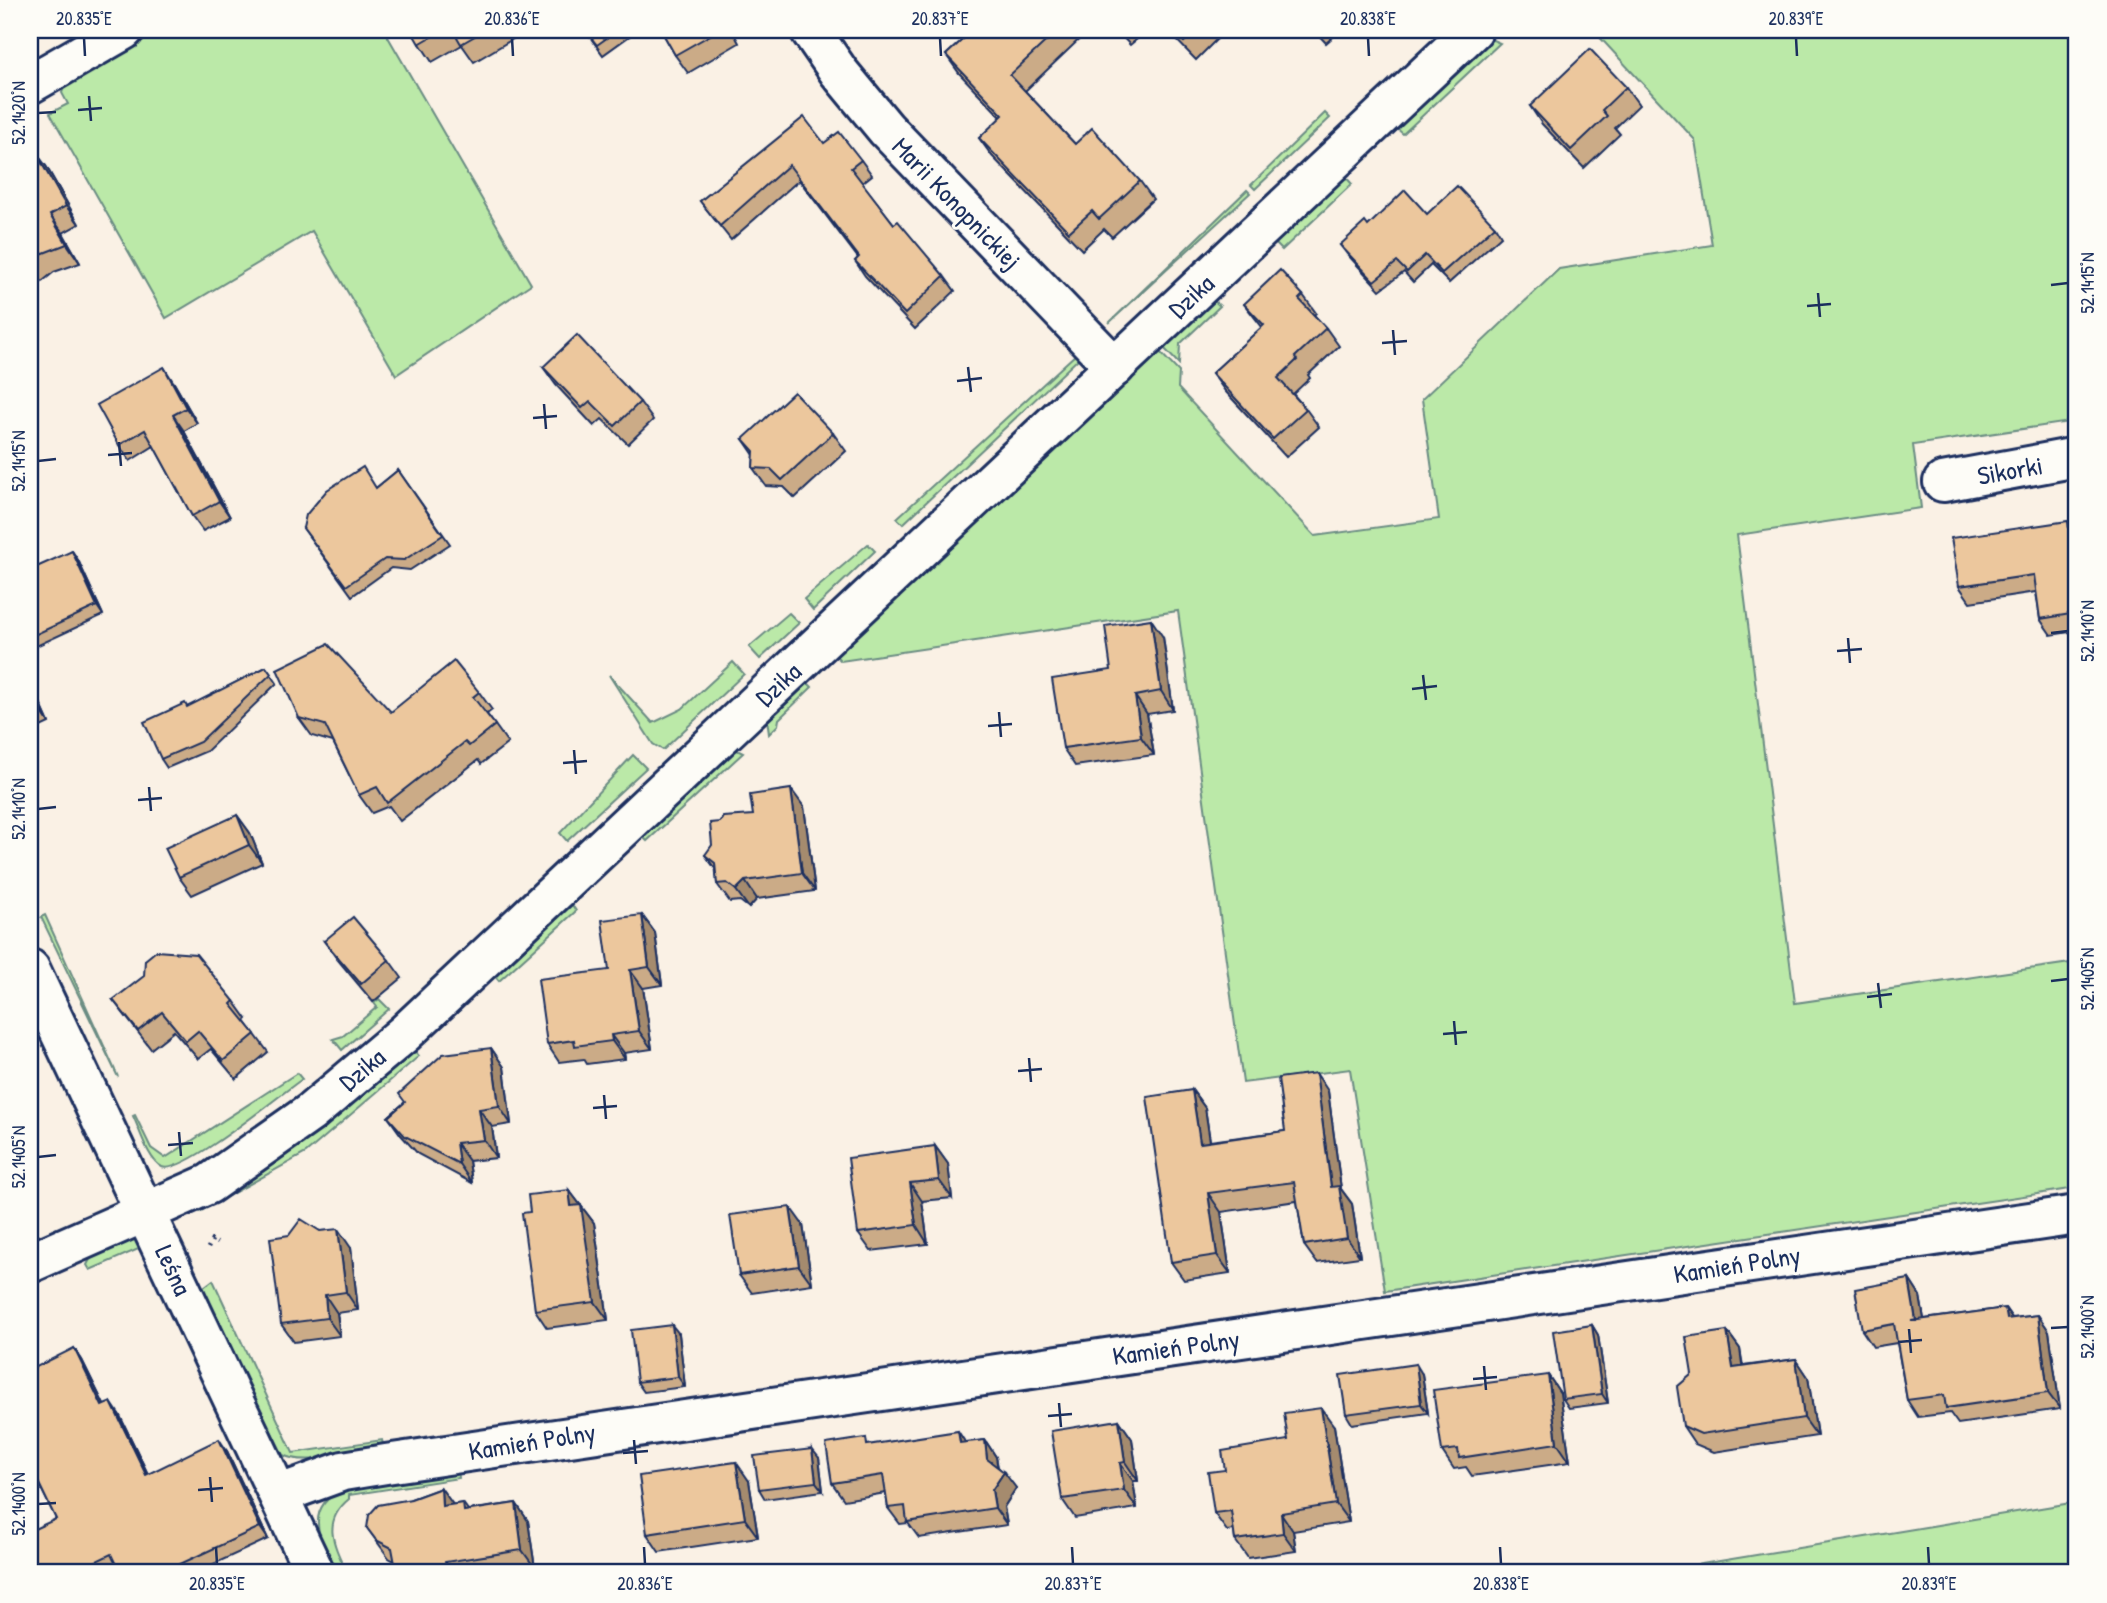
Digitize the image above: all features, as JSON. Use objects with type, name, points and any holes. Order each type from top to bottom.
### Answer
[{"type":"street","points":[[30,84],[124,30]]},
{"type":"street","name":"Marii Konopnickiej","points":[[810,30],[839,72],[886,129],[1115,368]]},
{"type":"street","name":"Dzika","points":[[30,1263],[146,1211],[185,1197],[234,1167],[310,1113],[413,1027],[1473,30]]},
{"type":"street","name":"Sikorki","points":[[1943,482],[2077,457]]},
{"type":"street","name":"Leśna","points":[[30,969],[315,1573]]},
{"type":"street","name":"Kamień Polny","points":[[279,1494],[330,1475],[386,1464],[2077,1215]]},
{"type":"path","points":[[207,1249],[212,1240],[217,1242]]},
{"type":"green space","points":[[162,30],[384,30],[531,284],[396,375],[312,231],[166,318],[50,113],[68,104],[62,93],[65,84]]},
{"type":"green space","points":[[1593,30],[2077,30],[2077,421],[1913,445],[1921,508],[1737,535],[1795,1003],[2077,962],[2077,1188],[1385,1291],[1350,1069],[1243,1083],[1178,611],[841,661],[835,655],[1158,350],[1179,372],[1178,388],[1315,536],[1439,519],[1422,399],[1559,269],[1712,245],[1695,140]]},
{"type":"green space","points":[[1488,38],[1500,43],[1403,134],[1395,127]]},
{"type":"green space","points":[[1325,113],[1330,118],[1255,189],[1251,185]]},
{"type":"green space","points":[[1344,175],[1352,184],[1282,250],[1274,242]]},
{"type":"green space","points":[[1247,190],[1250,193],[1109,323]]},
{"type":"green space","points":[[1213,300],[1220,306],[1180,344],[1179,364],[1163,347]]},
{"type":"green space","points":[[1076,354],[1078,359],[903,524],[897,518]]},
{"type":"green space","points":[[868,544],[875,551],[813,610],[804,599]]},
{"type":"green space","points":[[789,613],[799,623],[760,659],[749,647]]},
{"type":"green space","points":[[733,662],[744,674],[663,750],[653,744],[609,675],[653,723],[682,709]]},
{"type":"green space","points":[[807,682],[812,687],[779,719],[778,725],[769,734],[767,719]]},
{"type":"green space","points":[[735,749],[743,753],[647,841],[642,836]]},
{"type":"green space","points":[[633,755],[646,768],[567,841],[560,833]]},
{"type":"green space","points":[[571,903],[576,911],[499,981],[494,975]]},
{"type":"green space","points":[[45,915],[118,1077],[41,917]]},
{"type":"green space","points":[[379,999],[389,1009],[342,1050],[333,1039],[343,1036],[377,1007],[374,1003]]},
{"type":"green space","points":[[414,1050],[419,1056],[306,1153],[199,1212]]},
{"type":"green space","points":[[297,1073],[302,1079],[254,1116],[210,1147],[173,1166],[162,1167],[153,1158],[133,1116],[135,1115],[151,1148],[165,1158]]},
{"type":"green space","points":[[138,1236],[141,1248],[90,1270],[87,1265],[95,1250]]},
{"type":"green space","points":[[213,1280],[293,1453],[382,1440],[384,1448],[305,1460],[283,1455],[201,1289]]},
{"type":"green space","points":[[458,1471],[459,1478],[349,1495],[349,1499],[335,1516],[333,1525],[335,1543],[347,1573],[335,1573],[318,1527],[318,1516],[329,1498],[342,1490]]},
{"type":"green space","points":[[2077,1502],[2077,1573],[1647,1573]]},
{"type":"building","points":[[411,30],[443,30],[419,44]]},
{"type":"building","points":[[453,30],[485,30],[461,44]]},
{"type":"building","points":[[585,30],[618,30],[597,45]]},
{"type":"building","points":[[661,30],[719,30],[675,55]]},
{"type":"building","points":[[973,30],[1058,30],[1010,75],[1075,144],[1092,128],[1140,181],[1099,219],[1092,211],[1069,232],[979,138],[1003,115],[946,55]]},
{"type":"building","points":[[1172,30],[1196,30],[1184,42]]},
{"type":"building","points":[[1590,49],[1626,87],[1602,110],[1607,116],[1571,150],[1530,106]]},
{"type":"building","points":[[804,117],[824,143],[839,132],[861,160],[851,168],[894,224],[898,221],[944,276],[905,314],[855,261],[859,257],[789,165],[720,226],[700,201]]},
{"type":"building","points":[[33,148],[66,206],[50,215],[67,244],[41,254],[30,263],[30,149]]},
{"type":"building","points":[[1457,186],[1495,226],[1442,273],[1425,255],[1407,272],[1397,262],[1374,281],[1340,245],[1365,222],[1368,226],[1405,190],[1427,214]]},
{"type":"building","points":[[1280,270],[1303,295],[1299,299],[1326,328],[1295,357],[1297,360],[1278,378],[1306,409],[1273,439],[1212,373],[1264,325],[1244,304]]},
{"type":"building","points":[[577,335],[640,402],[615,426],[590,401],[582,408],[543,367]]},
{"type":"building","points":[[164,367],[186,408],[173,415],[219,501],[192,516],[145,430],[119,445],[97,405]]},
{"type":"building","points":[[794,392],[833,433],[782,480],[771,469],[753,468],[754,451],[743,439]]},
{"type":"building","points":[[363,467],[376,488],[398,470],[443,535],[404,560],[385,559],[346,586],[303,528],[306,515],[327,490]]},
{"type":"building","points":[[2068,521],[2069,529],[2077,528],[2077,613],[2040,619],[2034,575],[1959,586],[1951,538]]},
{"type":"building","points":[[72,551],[97,606],[30,637],[30,570]]},
{"type":"building","points":[[1151,619],[1161,691],[1135,696],[1141,737],[1063,748],[1052,679],[1111,670],[1105,626]]},
{"type":"building","points":[[328,644],[391,712],[454,661],[479,692],[473,697],[495,725],[469,746],[465,742],[387,803],[377,787],[359,795],[325,725],[299,718],[277,669]]},
{"type":"building","points":[[266,667],[271,674],[200,742],[161,759],[144,722],[185,703],[187,707]]},
{"type":"building","points":[[30,685],[43,714],[30,720]]},
{"type":"building","points":[[791,789],[802,873],[745,881],[736,890],[727,883],[717,884],[715,863],[705,855],[712,845],[710,823],[720,822],[723,817],[753,815],[750,795]]},
{"type":"building","points":[[237,815],[249,845],[179,877],[165,848]]},
{"type":"building","points":[[642,915],[649,967],[630,970],[639,1031],[611,1035],[612,1041],[575,1046],[574,1040],[547,1044],[538,979],[609,970],[602,920]]},
{"type":"building","points":[[353,917],[389,960],[361,984],[324,941]]},
{"type":"building","points":[[156,951],[196,954],[234,1001],[231,1004],[255,1034],[223,1061],[198,1031],[186,1041],[162,1012],[138,1031],[113,1000],[144,976],[145,960]]},
{"type":"building","points":[[491,1048],[499,1106],[479,1109],[484,1140],[456,1143],[459,1164],[405,1136],[388,1117],[405,1102],[399,1094],[443,1054]]},
{"type":"building","points":[[1316,1073],[1331,1187],[1339,1186],[1347,1238],[1304,1245],[1294,1182],[1208,1193],[1217,1255],[1171,1262],[1147,1097],[1192,1090],[1200,1143],[1285,1131],[1278,1078]]},
{"type":"building","points":[[935,1146],[939,1180],[910,1183],[916,1225],[858,1233],[848,1158]]},
{"type":"building","points":[[569,1190],[571,1206],[581,1205],[595,1302],[535,1310],[522,1213],[530,1212],[528,1195]]},
{"type":"building","points":[[790,1207],[799,1266],[739,1275],[730,1215]]},
{"type":"building","points":[[301,1219],[320,1231],[338,1229],[346,1292],[325,1295],[327,1318],[281,1324],[270,1238],[289,1235]]},
{"type":"building","points":[[1909,1279],[1916,1320],[2005,1308],[2007,1319],[2038,1315],[2048,1393],[1946,1408],[1944,1395],[1907,1400],[1894,1324],[1862,1330],[1855,1289]]},
{"type":"building","points":[[672,1325],[678,1377],[637,1382],[631,1330]]},
{"type":"building","points":[[1592,1325],[1602,1394],[1563,1399],[1553,1331]]},
{"type":"building","points":[[1727,1331],[1733,1368],[1796,1359],[1804,1418],[1701,1434],[1683,1426],[1677,1387],[1692,1374],[1686,1337]]},
{"type":"building","points":[[74,1348],[102,1406],[111,1402],[146,1475],[219,1439],[260,1527],[178,1565],[182,1573],[120,1573],[111,1554],[72,1573],[30,1573],[30,1531],[56,1519],[30,1465],[30,1370]]},
{"type":"building","points":[[1416,1364],[1421,1404],[1346,1414],[1340,1375]]},
{"type":"building","points":[[1548,1375],[1557,1443],[1459,1458],[1458,1449],[1442,1451],[1433,1390]]},
{"type":"building","points":[[1321,1408],[1336,1504],[1281,1513],[1283,1533],[1235,1540],[1231,1511],[1214,1513],[1208,1472],[1225,1470],[1222,1451],[1288,1440],[1284,1413]]},
{"type":"building","points":[[1119,1420],[1125,1462],[1120,1463],[1124,1490],[1062,1499],[1051,1431]]},
{"type":"building","points":[[958,1431],[960,1443],[985,1440],[987,1459],[1004,1472],[992,1490],[995,1508],[907,1522],[905,1506],[888,1508],[883,1475],[832,1483],[826,1444],[866,1438],[867,1445]]},
{"type":"building","points":[[812,1449],[816,1482],[759,1489],[754,1456]]},
{"type":"building","points":[[736,1462],[745,1519],[647,1534],[639,1476]]},
{"type":"building","points":[[441,1488],[442,1506],[463,1503],[464,1511],[516,1503],[522,1550],[445,1562],[447,1573],[404,1573],[403,1567],[396,1569],[392,1548],[376,1540],[367,1528],[369,1515],[378,1505],[411,1499]]}]
